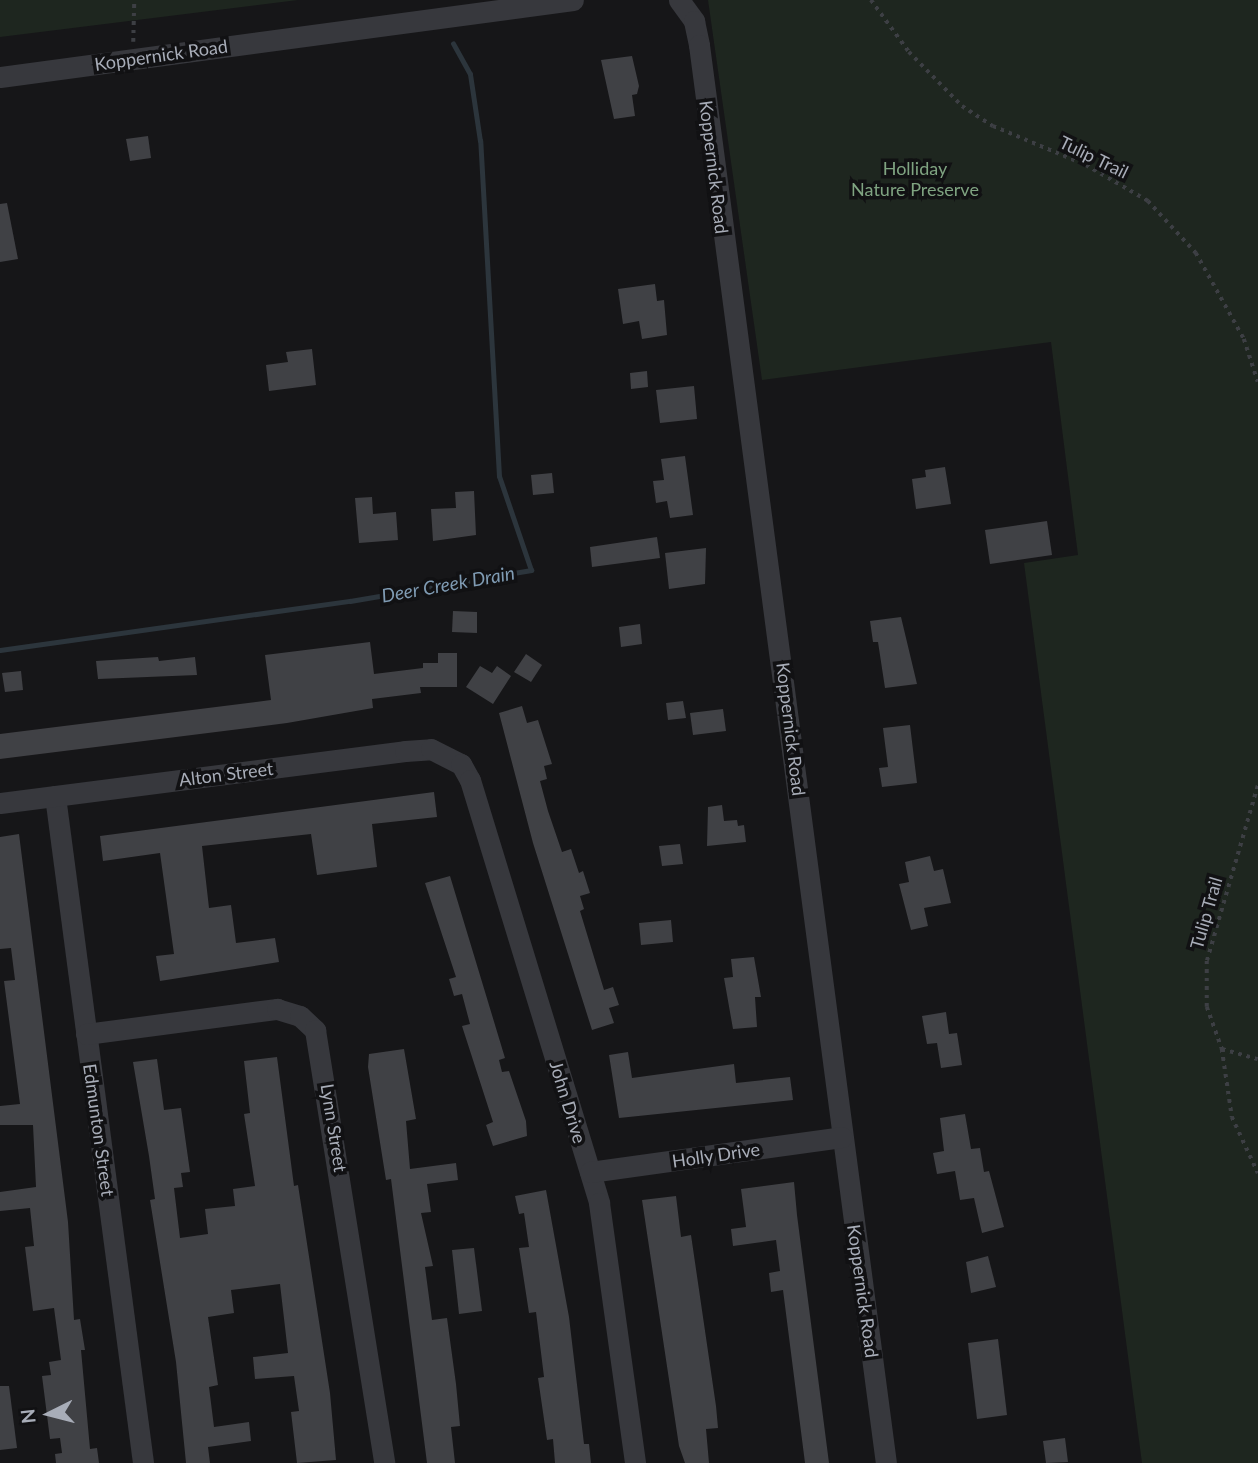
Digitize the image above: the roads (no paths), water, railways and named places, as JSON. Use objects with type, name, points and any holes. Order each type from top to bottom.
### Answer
[{"type":"street","name":"Koppernick Road","points":[[0,77],[573,0]]},
{"type":"street","name":"Koppernick Road","points":[[678,0],[690,12],[699,45],[886,1463]]},
{"type":"street","name":"Alton Street","points":[[0,803],[405,751],[431,749],[451,755]]},
{"type":"street","name":"John Drive","points":[[451,755],[470,780],[590,1172],[602,1220],[635,1463]]},
{"type":"street","name":"Edmunton Street","points":[[55,796],[143,1463]]},
{"type":"street","name":"Lynn Street","points":[[86,1034],[277,1009],[300,1016],[315,1030],[325,1071],[384,1463]]},
{"type":"street","name":"Holly Drive","points":[[590,1172],[842,1137]]},
{"type":"waterway","name":"Deer Creek Drain","points":[[0,650],[350,601],[531,570],[499,476],[480,141],[470,74],[453,43]]},
{"type":"park label","name":"Holliday Nature Preserve","points":[[915,179]]}]
